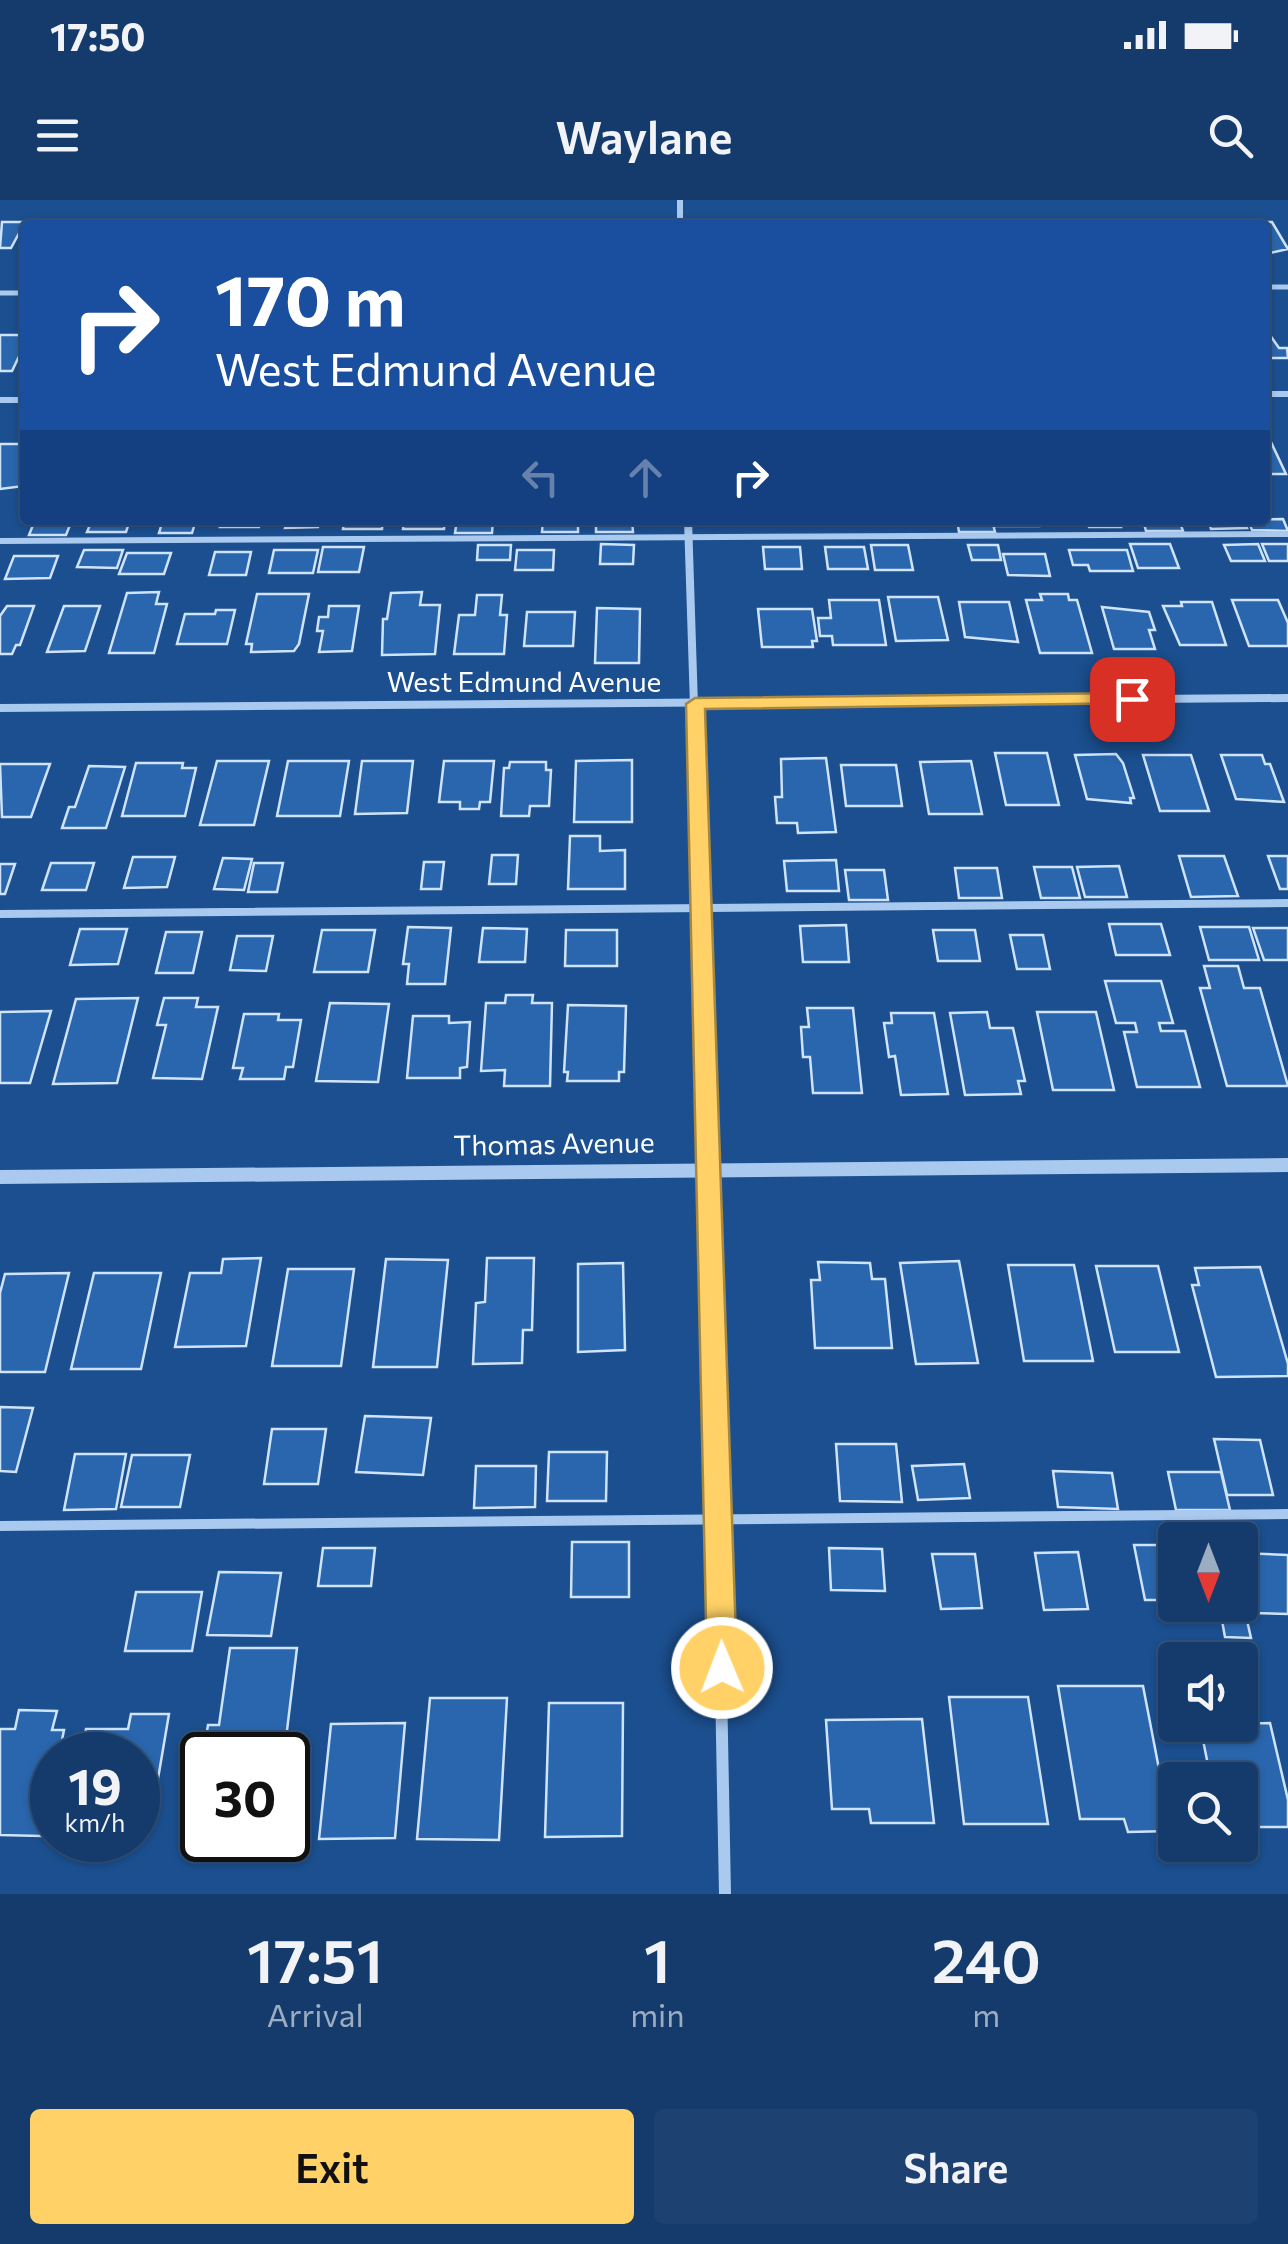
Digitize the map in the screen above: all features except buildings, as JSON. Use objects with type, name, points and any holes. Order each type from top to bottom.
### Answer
[{"type":"street","points":[[688,525],[720,1518],[725,1894]]},
{"type":"street","name":"West Edmund Avenue","points":[[0,708],[1288,698]]},
{"type":"street","name":"Thomas Avenue","points":[[0,1177],[1288,1166]]},
{"type":"lane","points":[[0,541],[1288,534]]},
{"type":"lane","points":[[0,914],[1288,903]]},
{"type":"lane","points":[[0,1526],[1288,1514]]},
{"type":"route","points":[[722,1668],[695,704],[1132,699]]}]
